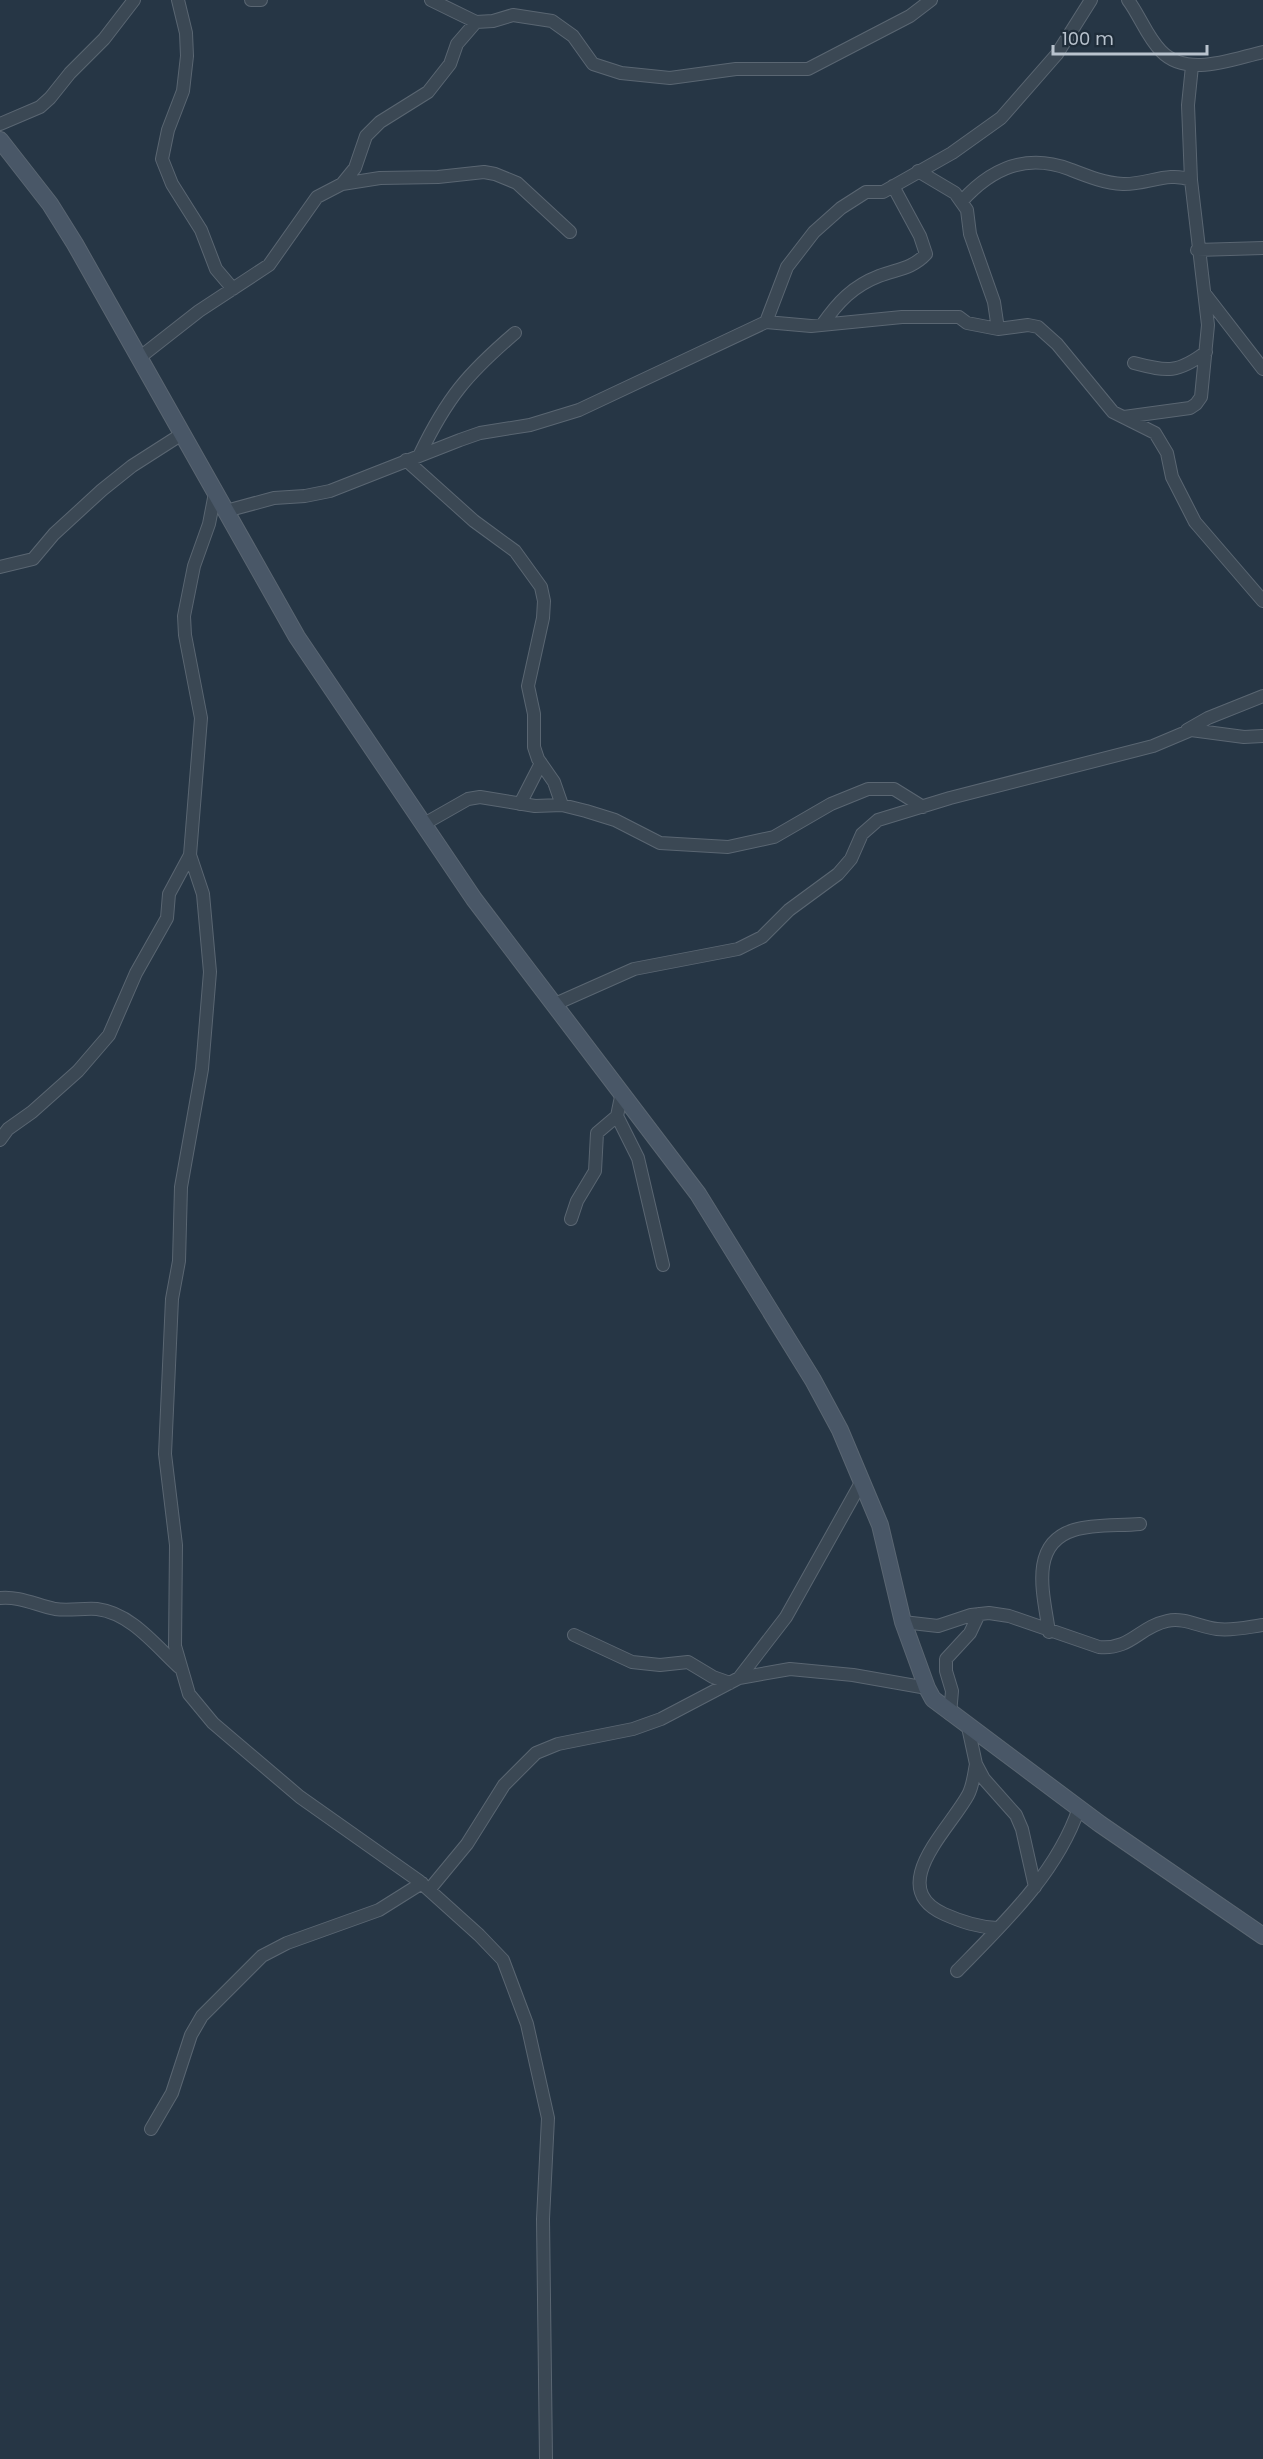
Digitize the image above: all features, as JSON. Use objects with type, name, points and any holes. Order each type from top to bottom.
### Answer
[{"type":"street","points":[[0,124],[40,107],[50,98],[70,73],[104,39],[134,0]]},
{"type":"street","points":[[178,0],[186,33],[183,91],[168,129],[162,159],[172,184],[201,230],[216,269],[233,290]]},
{"type":"street","points":[[251,0],[261,0]]},
{"type":"street","points":[[431,0],[476,22],[493,21],[513,15],[552,21],[564,27],[573,36],[592,64],[621,73],[670,78],[736,69],[808,69],[910,16],[931,0]]},
{"type":"street","points":[[766,322],[787,267],[814,232],[841,208],[866,192],[883,192],[952,153],[1001,118],[1057,54],[1091,0]]},
{"type":"street","points":[[1128,0],[1162,52],[1180,63],[1192,66],[1263,52]]},
{"type":"street","points":[[342,184],[355,168],[366,136],[393,113],[428,92],[450,64],[457,44],[476,22]]},
{"type":"street","points":[[1123,418],[1173,411],[1196,405],[1201,397],[1208,325],[1197,250],[1191,180],[1188,105],[1192,66]]},
{"type":"street","points":[[0,140],[50,204],[297,637],[474,899],[698,1194],[758,1288],[824,1400],[862,1480],[880,1525],[903,1622],[927,1688],[940,1707],[1079,1808],[1263,1936]]},
{"type":"street","points":[[962,201],[976,186],[1011,165],[1051,164],[1104,182],[1121,184],[1148,183],[1172,176],[1191,180]]},
{"type":"street","points":[[918,171],[956,193],[967,210],[972,242],[994,302],[998,328]]},
{"type":"street","points":[[139,358],[199,311],[269,265],[320,194],[342,184],[380,178],[438,177],[484,172],[495,174],[517,183],[570,232]]},
{"type":"street","points":[[822,324],[844,296],[876,277],[910,267],[926,254],[921,236],[893,186]]},
{"type":"street","points":[[1197,250],[1263,248]]},
{"type":"street","points":[[1204,293],[1263,369]]},
{"type":"street","points":[[226,511],[274,498],[330,491],[420,454],[480,433],[530,425],[579,410],[766,322],[822,324],[902,317],[959,317],[967,323],[998,328],[1028,325],[1041,329],[1072,361],[1105,405],[1123,418],[1148,429],[1162,442],[1172,477],[1195,522],[1263,602]]},
{"type":"street","points":[[420,454],[434,425],[465,379],[515,333]]},
{"type":"street","points":[[1134,363],[1173,370],[1190,364],[1206,352]]},
{"type":"street","points":[[0,567],[33,559],[54,534],[102,490],[132,466],[182,434]]},
{"type":"street","points":[[406,460],[474,521],[515,551],[541,587],[544,601],[543,618],[528,686],[534,714],[534,747],[541,763],[554,782],[562,805]]},
{"type":"street","points":[[215,493],[209,524],[194,566],[184,616],[184,635],[201,718],[190,855],[203,894],[210,972],[201,1069],[181,1187],[179,1261],[172,1299],[171,1377],[165,1441],[166,1468],[176,1545],[175,1646],[179,1668],[189,1695],[213,1723],[300,1797],[425,1887],[479,1935],[503,1960],[524,2013],[542,2080],[549,2138],[543,2219],[546,2459]]},
{"type":"street","points":[[1181,734],[1208,718],[1263,696]]},
{"type":"street","points":[[553,1005],[634,969],[738,949],[762,937],[789,910],[838,874],[851,859],[868,826],[923,807],[1153,746],[1191,730],[1244,737],[1263,736]]},
{"type":"street","points":[[520,804],[541,763]]},
{"type":"street","points":[[423,824],[468,799],[480,797],[520,804],[562,805],[615,820],[660,843],[702,847],[736,846],[774,837],[831,804],[868,789],[894,789],[923,807]]},
{"type":"street","points":[[0,1140],[8,1129],[32,1112],[78,1071],[109,1035],[136,973],[167,918],[169,894],[190,855]]},
{"type":"street","points":[[571,1219],[595,1171],[597,1133],[617,1116],[622,1092]]},
{"type":"street","points":[[617,1116],[638,1158],[663,1265]]},
{"type":"street","points":[[734,1680],[767,1644],[792,1609],[862,1480]]},
{"type":"street","points":[[1049,1632],[1042,1574],[1044,1555],[1049,1546],[1074,1530],[1140,1524]]},
{"type":"street","points":[[0,1598],[28,1601],[54,1609],[99,1609],[114,1614],[129,1621],[179,1668]]},
{"type":"street","points":[[903,1622],[938,1626],[979,1614],[1010,1616],[1049,1632],[1099,1647],[1113,1648],[1126,1644],[1165,1621],[1183,1620],[1224,1630],[1263,1625]]},
{"type":"street","points":[[950,1714],[952,1691],[946,1671],[946,1659],[970,1633],[979,1614]]},
{"type":"street","points":[[574,1635],[632,1662],[660,1665],[687,1662],[713,1677],[734,1680]]},
{"type":"street","points":[[151,2129],[172,2093],[191,2035],[202,2016],[253,1964],[273,1949],[379,1910],[425,1887],[467,1844],[504,1785],[536,1753],[558,1744],[633,1729],[661,1719],[734,1680],[790,1669],[853,1675],[927,1688]]},
{"type":"street","points":[[968,1727],[976,1764],[984,1779],[1016,1815],[1030,1857],[1035,1887]]},
{"type":"street","points":[[976,1764],[969,1792],[929,1854],[920,1873],[920,1891],[930,1907],[977,1927],[997,1928]]},
{"type":"street","points":[[957,1971],[1035,1887],[1070,1830],[1079,1808]]}]
